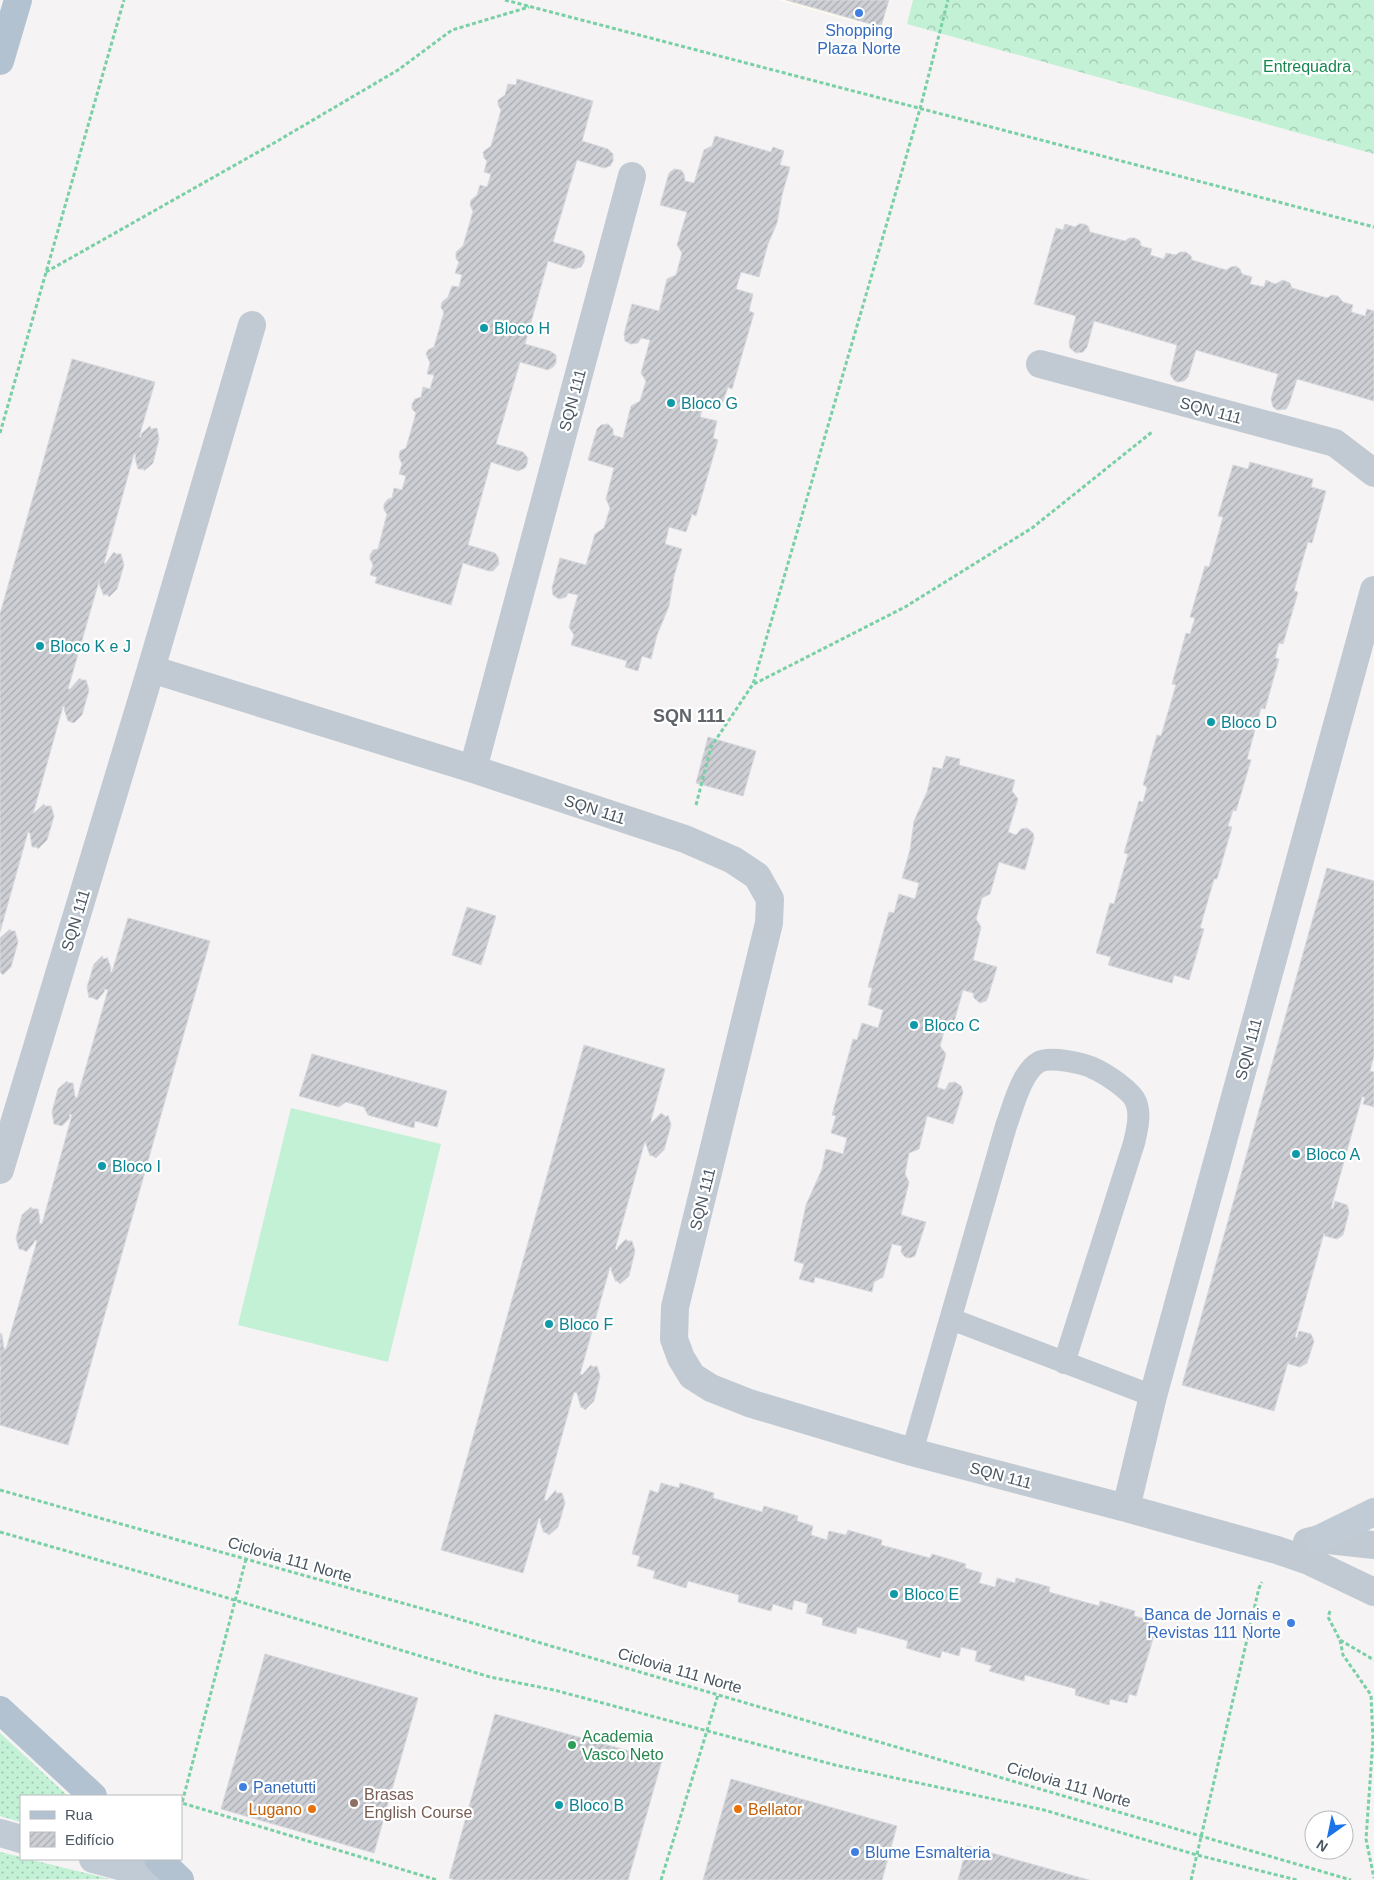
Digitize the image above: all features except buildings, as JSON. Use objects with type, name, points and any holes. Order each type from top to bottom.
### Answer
[{"type":"main road","points":[[0,61],[18,0]]},
{"type":"main road","points":[[0,1710],[92,1795]]},
{"type":"main road","points":[[159,1860],[180,1880]]},
{"type":"street","name":"SQN 111","points":[[473,769],[632,176]]},
{"type":"street","name":"SQN 111","points":[[0,1170],[151,669],[252,325]]},
{"type":"street","name":"SQN 111","points":[[1040,364],[1335,443],[1374,473]]},
{"type":"street","name":"SQN 111","points":[[1126,1508],[1153,1396],[1374,590]]},
{"type":"street","name":"SQN 111","points":[[151,669],[473,769],[685,839],[733,860],[757,876],[770,898],[769,923],[675,1307],[674,1339],[681,1358],[692,1376],[711,1388],[749,1403],[912,1452],[1277,1550],[1308,1561],[1374,1592]]},
{"type":"street","points":[[1277,1550],[1319,1539],[1374,1512]]},
{"type":"street","points":[[1319,1539],[1374,1545]]},
{"type":"street","points":[[0,1833],[20,1839]]},
{"type":"street","points":[[97,1860],[171,1880]]},
{"type":"lane","points":[[912,1452],[1006,1126],[1019,1090],[1028,1073],[1039,1062],[1057,1060],[1094,1068],[1121,1086],[1136,1100],[1139,1115],[1134,1144],[1064,1363]]},
{"type":"lane","points":[[951,1318],[1153,1396]]},
{"type":"path","points":[[0,433],[124,0]]},
{"type":"path","points":[[505,0],[1374,227]]},
{"type":"path","points":[[685,839],[702,786],[711,748],[753,684],[920,109],[948,0]]},
{"type":"path","points":[[46,272],[274,143],[398,70],[452,30],[529,6]]},
{"type":"path","points":[[753,684],[905,607],[1032,528],[1159,427],[1177,401]]},
{"type":"path","name":"Ciclovia 111 Norte","points":[[0,1490],[718,1695],[1351,1880]]},
{"type":"path","points":[[0,1532],[490,1677],[554,1690],[835,1765],[1044,1810],[1197,1855],[1297,1880]]},
{"type":"path","points":[[1191,1880],[1259,1588],[1277,1550]]},
{"type":"path","points":[[246,1559],[182,1804],[436,1880]]},
{"type":"path","points":[[1340,1640],[1342,1655],[1371,1695],[1373,1739],[1366,1839],[1374,1878]]},
{"type":"path","points":[[661,1880],[718,1695]]},
{"type":"shaded area","name":"Shopping Plaza Norte","points":[[777,0],[890,0],[882,30]]},
{"type":"green space","name":"Entrequadra","points":[[913,0],[1374,0],[1374,154],[907,24]]},
{"type":"green space","points":[[291,1108],[441,1144],[388,1362],[238,1325]]},
{"type":"green space","points":[[0,1733],[67,1795],[20,1795],[20,1822],[0,1816]]},
{"type":"green space","points":[[0,1852],[20,1857],[20,1860],[32,1860],[110,1879],[0,1880]]},
{"type":"place","name":"Shopping Plaza Norte","points":[[859,13]]},
{"type":"place","name":"Bloco H","points":[[484,328]]},
{"type":"place","name":"Bloco G","points":[[671,403]]},
{"type":"place","name":"Bloco K e J","points":[[40,646]]},
{"type":"place","name":"Bloco D","points":[[1211,722]]},
{"type":"place","name":"Bloco C","points":[[914,1025]]},
{"type":"place","name":"Bloco A","points":[[1296,1154]]},
{"type":"place","name":"Bloco I","points":[[102,1166]]},
{"type":"place","name":"Bloco F","points":[[549,1324]]},
{"type":"place","name":"Bloco E","points":[[894,1594]]},
{"type":"place","name":"Banca de Jornais e Revistas 111 Norte","points":[[1291,1623]]},
{"type":"place","name":"Academia Vasco Neto","points":[[572,1745]]},
{"type":"place","name":"Panetutti","points":[[243,1787]]},
{"type":"place","name":"Brasas English Course","points":[[354,1803]]},
{"type":"place","name":"Bloco B","points":[[559,1805]]},
{"type":"place","name":"Lugano","points":[[312,1809]]},
{"type":"place","name":"Bellator","points":[[738,1809]]},
{"type":"place","name":"Blume Esmalteria","points":[[855,1852]]},
{"type":"district","name":"SQN 111","points":[[689,716]]}]
